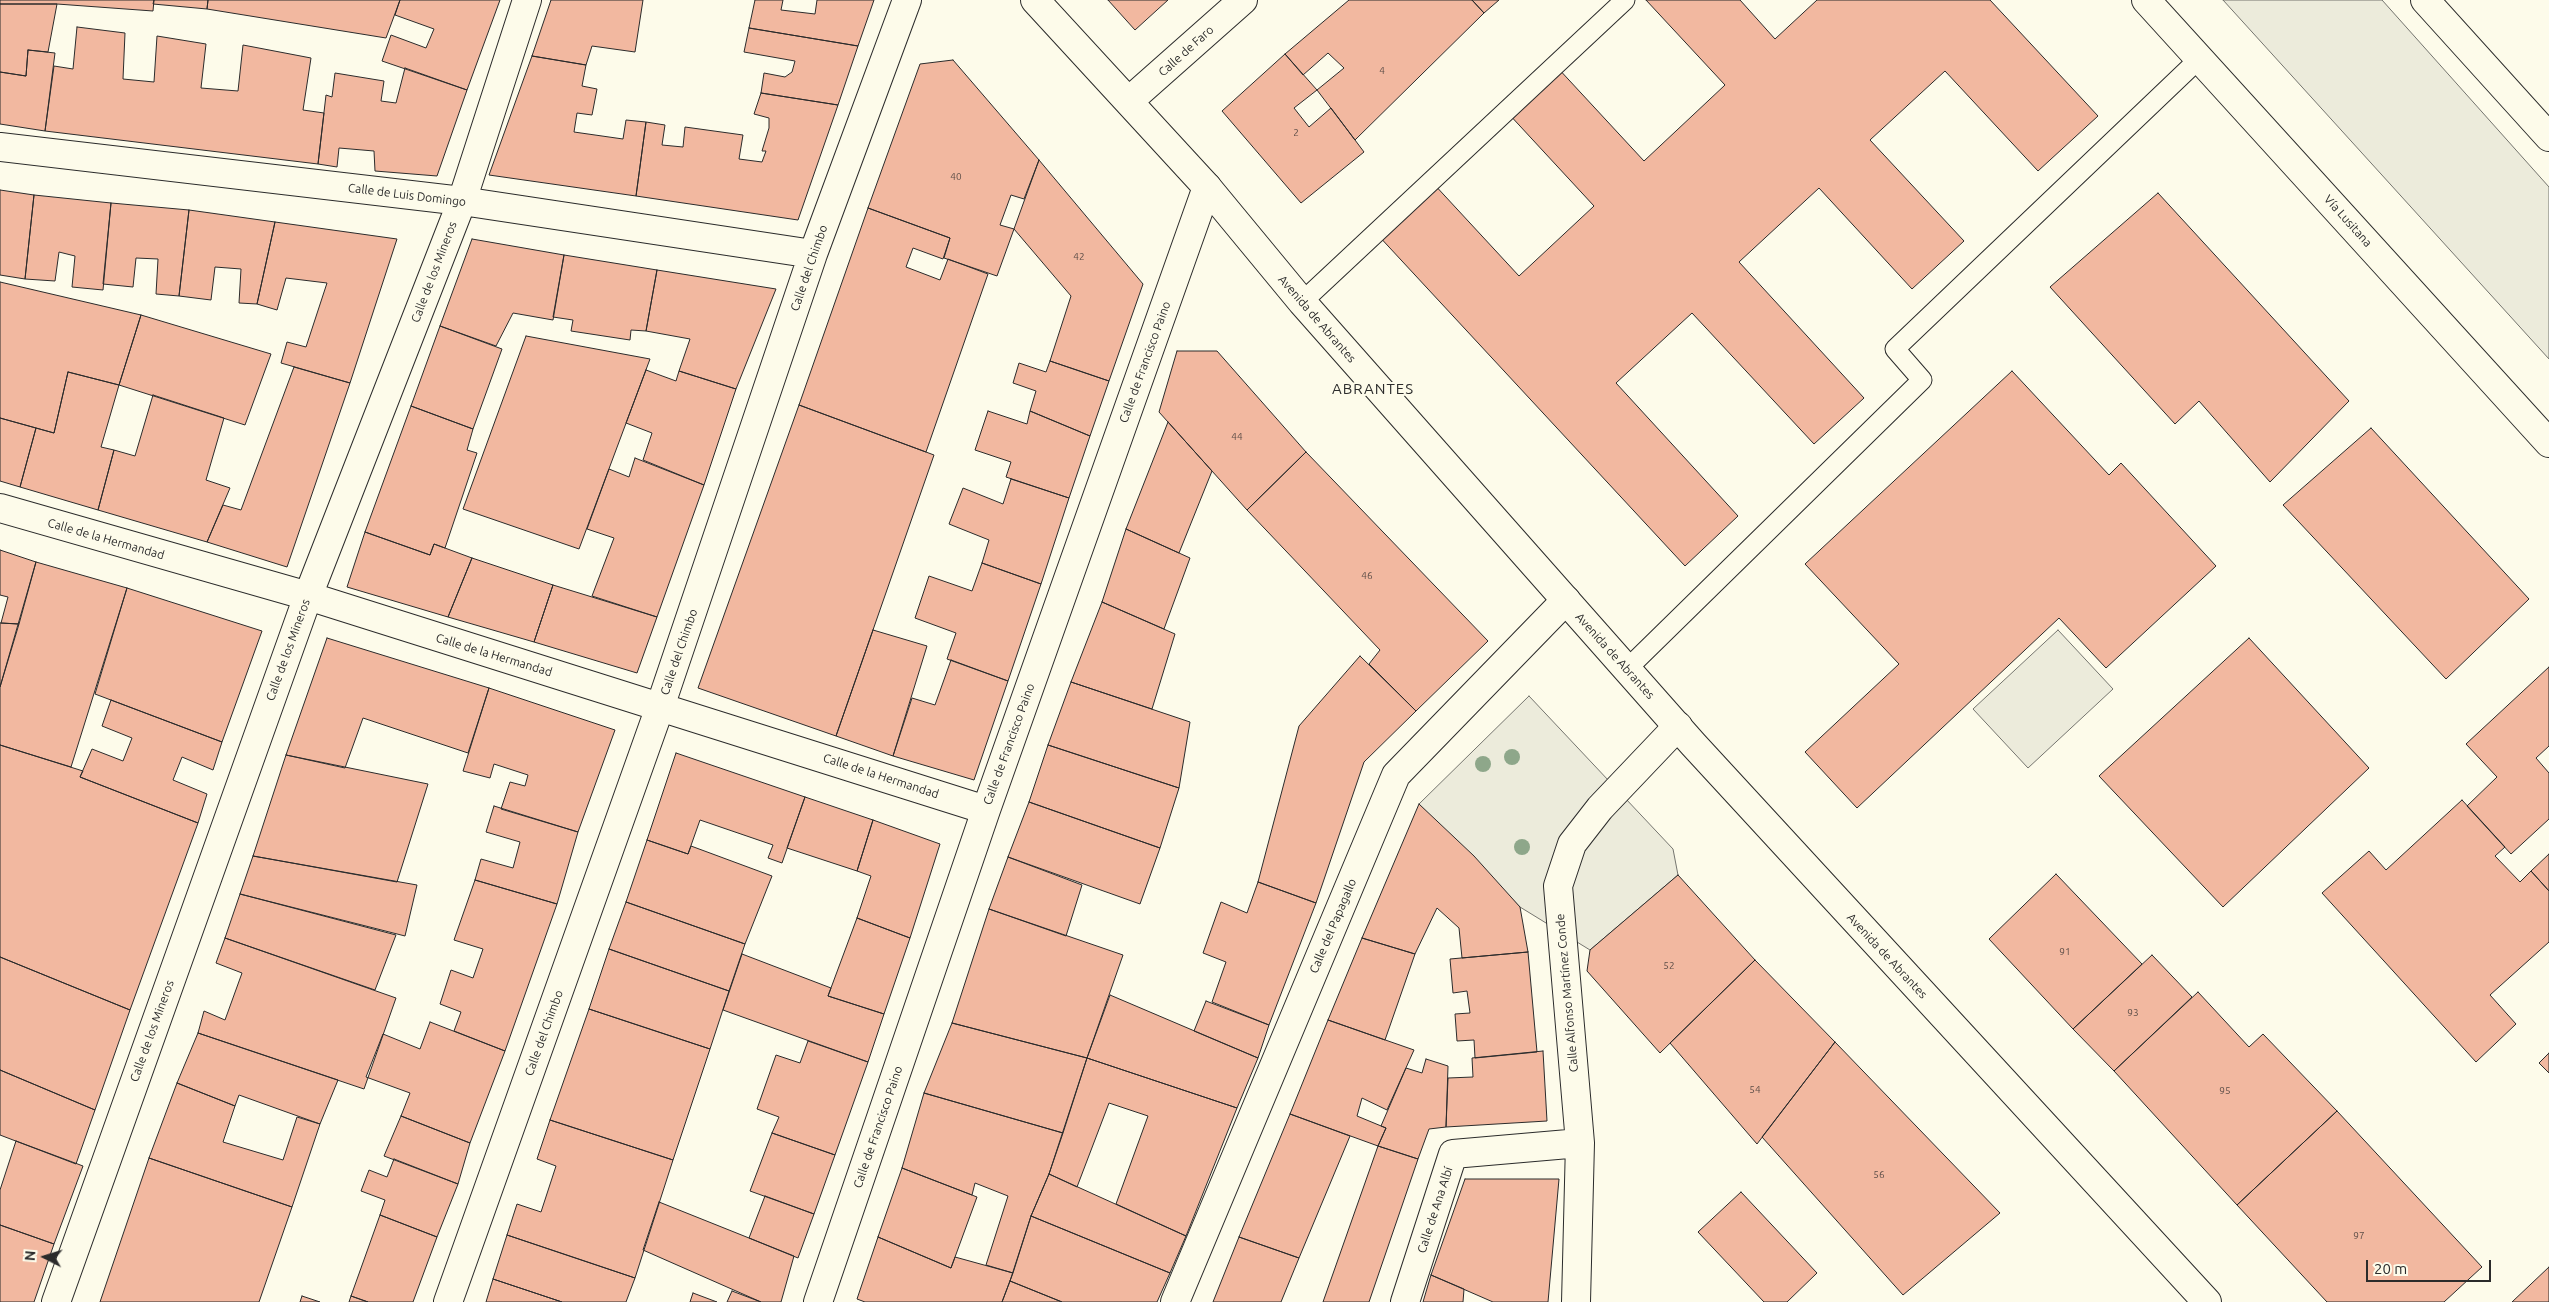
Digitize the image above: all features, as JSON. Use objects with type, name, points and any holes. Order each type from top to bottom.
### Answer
[{"type":"street","name":"Calle de los Mineros","points":[[56,1302],[308,596],[462,202],[527,0]]},
{"type":"street","name":"Calle del Chimbo","points":[[448,1302],[660,707],[813,254],[907,0]]},
{"type":"street","name":"Avenida de Abrantes","points":[[1035,0],[1206,187],[1302,302],[1678,726],[1837,902],[2207,1302]]},
{"type":"street","name":"Vía Lusitana","points":[[2146,0],[2549,443]]},
{"type":"street","points":[[2425,0],[2549,137]]},
{"type":"street","name":"Calle de Faro","points":[[1129,101],[1236,2]]},
{"type":"street","name":"Calle de Luis Domingo","points":[[0,147],[462,202],[813,254]]},
{"type":"street","name":"Calle de Francisco Paino","points":[[818,1302],[986,810],[1206,187]]},
{"type":"street","name":"Calle de la Hermandad","points":[[0,508],[308,596],[986,810]]},
{"type":"street","name":"Calle del Papagallo","points":[[1175,1302],[1396,775],[1566,600]]},
{"type":"street","name":"Calle Alfonso Martínez Conde","points":[[1576,1302],[1580,1143],[1558,886],[1572,844],[1600,808],[1678,726]]},
{"type":"street","name":"Calle de Ana Albí","points":[[1406,1302],[1453,1154],[1580,1143]]},
{"type":"lane","points":[[1302,302],[1625,0]]},
{"type":"lane","points":[[1627,669],[1922,380],[1895,349],[2200,58]]},
{"type":"shaded area","points":[[2223,0],[2382,0],[2549,187],[2549,359]]},
{"type":"shaded area","points":[[2058,630],[2113,689],[2028,768],[1973,709]]},
{"type":"shaded area","points":[[1529,696],[1673,849],[1678,875],[1590,950],[1520,907],[1419,804]]},
{"type":"building","points":[[0,0],[154,0],[153,11],[57,4],[0,4]]},
{"type":"building","points":[[154,0],[208,0],[207,9],[153,4]]},
{"type":"building","points":[[208,0],[400,0],[386,38],[207,9]]},
{"type":"building","points":[[400,0],[500,0],[467,90],[382,61],[391,35],[426,48],[434,29],[395,15]]},
{"type":"building","points":[[551,0],[643,0],[635,52],[592,46],[586,65],[532,56]]},
{"type":"building","points":[[755,0],[783,0],[781,10],[815,14],[817,0],[874,0],[858,46],[749,28]]},
{"type":"building","points":[[1108,0],[1168,0],[1135,30]]},
{"type":"building","points":[[1349,0],[1472,0],[1484,13],[1355,140],[1317,90],[1344,68],[1328,53],[1303,75],[1285,54]]},
{"type":"building","points":[[1472,0],[1499,0],[1484,13]]},
{"type":"building","points":[[1646,0],[1740,0],[1775,39],[1817,0],[1990,0],[2098,116],[2038,171],[1945,71],[1870,140],[1964,241],[1912,289],[1819,188],[1739,262],[1864,398],[1814,444],[1692,313],[1616,383],[1738,516],[1685,566],[1376,233],[1432,182],[1519,276],[1594,206],[1507,112],[1556,66],[1644,161],[1725,85]]},
{"type":"building","points":[[0,4],[57,4],[48,52],[28,50],[26,76],[0,72]]},
{"type":"building","points":[[77,27],[125,33],[123,79],[154,82],[157,36],[206,44],[201,88],[238,91],[243,45],[311,58],[303,110],[324,113],[318,164],[45,131],[54,66],[73,69]]},
{"type":"building","points":[[749,28],[858,46],[838,105],[761,93],[764,73],[785,77],[792,72],[795,61],[744,52]]},
{"type":"building","points":[[28,50],[55,53],[45,131],[0,124],[0,72],[26,76]]},
{"type":"building","points":[[1285,54],[1317,90],[1294,108],[1309,127],[1331,108],[1364,152],[1301,203],[1222,111]]},
{"type":"building","points":[[532,56],[586,65],[582,86],[597,89],[592,115],[577,113],[574,132],[623,139],[626,120],[646,122],[636,196],[489,175]]},
{"type":"building","points":[[953,60],[1039,160],[1024,199],[1011,195],[1000,225],[1014,229],[997,276],[944,258],[950,238],[868,208],[920,64]]},
{"type":"building","points":[[405,68],[467,90],[437,176],[375,171],[374,151],[339,148],[337,167],[318,164],[326,95],[332,97],[335,73],[384,81],[381,101],[396,103]]},
{"type":"building","points":[[761,93],[838,105],[798,220],[636,196],[646,122],[665,125],[662,145],[683,147],[685,127],[743,135],[739,159],[762,162],[766,151],[762,151],[769,128],[769,118],[754,114]]},
{"type":"building","points":[[1039,160],[1143,284],[1109,381],[1050,361],[1071,296],[1014,229]]},
{"type":"building","points":[[0,190],[34,195],[25,279],[0,275]]},
{"type":"building","points":[[2158,193],[2349,401],[2270,482],[2199,401],[2175,424],[2050,287]]},
{"type":"building","points":[[34,195],[111,203],[103,290],[72,287],[75,256],[59,252],[55,281],[25,279]]},
{"type":"building","points":[[111,203],[189,210],[179,296],[156,294],[158,259],[136,258],[133,287],[103,284]]},
{"type":"building","points":[[868,208],[950,238],[943,259],[913,248],[906,267],[940,280],[948,259],[988,274],[926,452],[799,405]]},
{"type":"building","points":[[189,210],[275,222],[257,304],[239,303],[241,269],[215,267],[211,300],[179,296]]},
{"type":"building","points":[[275,222],[397,239],[350,383],[281,363],[287,342],[306,347],[327,283],[286,278],[277,310],[257,304]]},
{"type":"building","points":[[472,239],[564,255],[553,320],[513,313],[496,346],[440,326]]},
{"type":"building","points":[[564,255],[657,270],[646,331],[631,330],[630,340],[571,331],[573,320],[553,317]]},
{"type":"building","points":[[657,270],[776,289],[736,389],[679,371],[690,339],[646,331]]},
{"type":"building","points":[[0,282],[141,315],[119,385],[68,372],[54,433],[0,418]]},
{"type":"building","points":[[141,315],[271,354],[245,425],[119,385]]},
{"type":"building","points":[[440,326],[502,349],[473,429],[411,406]]},
{"type":"building","points":[[526,336],[650,359],[579,549],[463,509]]},
{"type":"building","points":[[1177,351],[1217,351],[1306,452],[1247,510],[1159,412]]},
{"type":"building","points":[[1050,361],[1109,381],[1090,436],[1030,411],[1036,391],[1013,383],[1019,363],[1046,372]]},
{"type":"building","points":[[294,367],[350,383],[287,567],[207,542],[223,505],[241,510]]},
{"type":"building","points":[[646,370],[676,381],[679,371],[736,389],[704,485],[643,460],[652,433],[626,423]]},
{"type":"building","points":[[2012,371],[2109,475],[2121,463],[2216,566],[2106,668],[2059,618],[1857,808],[1805,752],[1899,664],[1805,564]]},
{"type":"building","points":[[68,372],[119,385],[101,447],[114,450],[98,510],[20,487],[36,428],[54,433]]},
{"type":"building","points":[[153,395],[224,418],[206,480],[230,488],[207,542],[98,510],[114,450],[135,456]]},
{"type":"building","points":[[799,405],[934,455],[836,736],[698,688]]},
{"type":"building","points":[[411,406],[473,429],[467,450],[477,453],[445,548],[434,544],[430,555],[365,532]]},
{"type":"building","points":[[988,411],[1027,424],[1030,411],[1090,436],[1069,498],[1006,477],[1011,462],[975,450]]},
{"type":"building","points":[[0,418],[36,428],[20,487],[0,481]]},
{"type":"building","points":[[1168,422],[1212,471],[1179,553],[1126,529]]},
{"type":"building","points":[[2371,428],[2529,599],[2446,679],[2283,505]]},
{"type":"building","points":[[1306,452],[1488,641],[1416,711],[1369,664],[1380,650],[1247,510]]},
{"type":"building","points":[[635,458],[704,485],[657,617],[592,596],[614,538],[587,529],[609,469],[629,477]]},
{"type":"building","points":[[1011,479],[1069,498],[1041,584],[982,563],[989,540],[949,524],[963,488],[1003,504]]},
{"type":"building","points":[[1126,529],[1190,558],[1164,629],[1102,602]]},
{"type":"building","points":[[365,532],[430,555],[434,544],[472,558],[448,617],[347,587]]},
{"type":"building","points":[[0,550],[36,562],[19,624],[1,623],[8,597],[0,595]]},
{"type":"building","points":[[472,558],[553,585],[534,642],[448,617]]},
{"type":"building","points":[[36,562],[127,588],[71,767],[0,745],[0,687]]},
{"type":"building","points":[[982,563],[1041,584],[1008,681],[947,659],[956,633],[915,618],[929,576],[972,591]]},
{"type":"building","points":[[553,585],[657,617],[637,673],[534,642]]},
{"type":"building","points":[[127,588],[262,631],[222,742],[95,694]]},
{"type":"building","points":[[1102,602],[1175,634],[1152,709],[1071,682]]},
{"type":"building","points":[[0,623],[19,624],[0,687]]},
{"type":"building","points":[[873,630],[927,646],[893,756],[836,736]]},
{"type":"building","points":[[327,638],[489,688],[468,753],[363,718],[345,768],[286,755]]},
{"type":"building","points":[[2249,638],[2369,768],[2223,907],[2099,776]]},
{"type":"building","points":[[1360,656],[1416,711],[1364,762],[1316,903],[1258,882],[1299,726]]},
{"type":"building","points":[[951,660],[1008,681],[974,780],[893,756],[912,698],[935,705]]},
{"type":"building","points":[[2549,667],[2549,746],[2536,758],[2549,773],[2549,819],[2511,854],[2467,806],[2497,777],[2466,744]]},
{"type":"building","points":[[1071,682],[1190,722],[1179,788],[1048,745]]},
{"type":"building","points":[[489,688],[615,730],[578,832],[501,809],[510,782],[525,786],[528,775],[494,764],[490,778],[463,771]]},
{"type":"building","points":[[111,700],[222,742],[213,770],[182,757],[173,780],[207,794],[198,823],[80,777],[92,749],[123,761],[132,738],[102,726]]},
{"type":"building","points":[[0,745],[83,771],[80,777],[198,823],[130,1010],[0,957]]},
{"type":"building","points":[[1048,745],[1179,788],[1160,848],[1029,802]]},
{"type":"building","points":[[676,753],[805,797],[782,863],[768,858],[773,845],[700,820],[688,854],[647,840]]},
{"type":"building","points":[[286,755],[428,784],[397,882],[253,856]]},
{"type":"building","points":[[805,797],[873,820],[857,871],[787,848]]},
{"type":"building","points":[[2462,800],[2505,847],[2495,856],[2520,882],[2531,871],[2549,891],[2549,942],[2490,995],[2516,1024],[2476,1062],[2322,893],[2369,851],[2386,870]]},
{"type":"building","points":[[1029,802],[1160,848],[1140,904],[1008,857]]},
{"type":"building","points":[[1419,804],[1474,856],[1520,907],[1528,952],[1462,958],[1459,928],[1437,908],[1415,954],[1362,938]]},
{"type":"building","points":[[494,806],[578,832],[557,904],[475,880],[481,859],[513,868],[520,842],[486,832]]},
{"type":"building","points":[[873,820],[940,844],[910,938],[857,918],[871,876],[857,871]]},
{"type":"building","points":[[647,840],[688,854],[691,846],[772,876],[745,944],[626,902]]},
{"type":"building","points":[[2549,854],[2549,891],[2531,871]]},
{"type":"building","points":[[253,856],[417,885],[405,936],[240,894]]},
{"type":"building","points":[[1008,857],[1082,885],[1066,936],[989,909]]},
{"type":"building","points":[[2056,874],[2142,964],[2073,1029],[1989,939]]},
{"type":"building","points":[[1678,875],[1755,960],[1660,1053],[1587,971],[1590,950]]},
{"type":"building","points":[[475,880],[557,904],[505,1051],[454,1031],[461,1012],[440,1004],[451,970],[473,978],[483,949],[454,940]]},
{"type":"building","points":[[1258,882],[1316,903],[1269,1025],[1212,1002],[1226,962],[1203,953],[1221,902],[1247,913]]},
{"type":"building","points":[[240,894],[396,935],[375,990],[225,938]]},
{"type":"building","points":[[626,902],[745,944],[729,991],[609,949]]},
{"type":"building","points":[[989,909],[1123,955],[1087,1058],[952,1023]]},
{"type":"building","points":[[857,918],[910,938],[884,1014],[828,996]]},
{"type":"building","points":[[225,938],[396,998],[364,1089],[198,1033],[204,1011],[225,1020],[242,973],[216,963]]},
{"type":"building","points":[[1362,938],[1415,954],[1385,1040],[1328,1020]]},
{"type":"building","points":[[609,949],[729,991],[710,1049],[589,1009]]},
{"type":"building","points":[[1528,952],[1537,1052],[1475,1058],[1474,1040],[1457,1041],[1455,1014],[1470,1013],[1467,991],[1453,993],[1450,959]]},
{"type":"building","points":[[742,954],[831,988],[828,996],[884,1014],[868,1062],[723,1010]]},
{"type":"building","points":[[2152,955],[2192,997],[2114,1071],[2073,1029]]},
{"type":"building","points":[[0,957],[130,1010],[95,1110],[0,1070]]},
{"type":"building","points":[[1755,960],[1835,1042],[1757,1144],[1670,1043]]},
{"type":"building","points":[[2198,992],[2249,1047],[2263,1034],[2337,1111],[2237,1205],[2114,1071]]},
{"type":"building","points":[[1110,995],[1258,1058],[1237,1108],[1087,1058]]},
{"type":"building","points":[[1206,1001],[1269,1025],[1258,1058],[1194,1031]]},
{"type":"building","points":[[589,1009],[710,1049],[673,1160],[550,1120]]},
{"type":"building","points":[[1328,1020],[1414,1050],[1387,1110],[1362,1098],[1357,1116],[1386,1128],[1378,1146],[1290,1114]]},
{"type":"building","points":[[430,1022],[505,1051],[470,1143],[401,1116],[410,1093],[366,1077],[383,1034],[420,1049]]},
{"type":"building","points":[[952,1023],[1087,1058],[1063,1133],[924,1093]]},
{"type":"building","points":[[198,1033],[338,1080],[320,1124],[239,1095],[235,1106],[177,1083]]},
{"type":"building","points":[[808,1041],[868,1062],[835,1155],[772,1133],[779,1117],[757,1109],[776,1055],[800,1063]]},
{"type":"building","points":[[1835,1042],[2000,1213],[1903,1295],[1762,1137]]},
{"type":"building","points":[[1543,1051],[1547,1121],[1446,1127],[1448,1078],[1473,1077],[1472,1058]]},
{"type":"building","points":[[2549,1053],[2549,1073],[2539,1063]]},
{"type":"building","points":[[1087,1058],[1237,1108],[1186,1236],[1116,1204],[1148,1116],[1109,1103],[1077,1187],[1049,1174]]},
{"type":"building","points":[[1426,1059],[1448,1066],[1446,1127],[1429,1129],[1418,1159],[1378,1146],[1386,1128],[1381,1126],[1406,1068],[1422,1073]]},
{"type":"building","points":[[0,1070],[95,1110],[76,1164],[0,1135]]},
{"type":"building","points":[[177,1083],[235,1106],[223,1142],[283,1160],[297,1117],[320,1124],[292,1207],[149,1158]]},
{"type":"building","points":[[924,1093],[1063,1133],[1049,1174],[1031,1216],[1013,1273],[986,1265],[1008,1196],[975,1183],[972,1195],[902,1168]]},
{"type":"building","points":[[2337,1111],[2482,1267],[2444,1302],[2327,1302],[2237,1205]]},
{"type":"building","points":[[1290,1114],[1350,1136],[1299,1258],[1239,1237]]},
{"type":"building","points":[[401,1116],[470,1143],[458,1184],[384,1156]]},
{"type":"building","points":[[550,1120],[673,1160],[635,1278],[507,1235],[517,1204],[541,1212],[556,1166],[537,1159]]},
{"type":"building","points":[[772,1133],[835,1155],[814,1214],[750,1191]]},
{"type":"building","points":[[16,1141],[83,1166],[54,1244],[0,1225],[0,1190]]},
{"type":"building","points":[[1378,1146],[1418,1159],[1369,1302],[1323,1302]]},
{"type":"building","points":[[149,1158],[292,1207],[259,1302],[100,1302]]},
{"type":"building","points":[[394,1159],[458,1184],[437,1237],[380,1215],[385,1200],[361,1191],[369,1170],[387,1177]]},
{"type":"building","points":[[902,1168],[977,1197],[951,1268],[878,1237]]},
{"type":"building","points":[[1049,1174],[1186,1236],[1170,1273],[1031,1216]]},
{"type":"building","points":[[1465,1179],[1559,1179],[1548,1302],[1493,1302],[1431,1275]]},
{"type":"building","points":[[1741,1192],[1817,1273],[1787,1302],[1764,1302],[1698,1232]]},
{"type":"building","points":[[765,1196],[814,1214],[798,1258],[749,1238]]},
{"type":"building","points":[[659,1202],[794,1256],[781,1302],[761,1302],[643,1250]]},
{"type":"building","points":[[380,1215],[437,1237],[413,1302],[368,1302],[351,1296]]},
{"type":"building","points":[[1031,1216],[1170,1273],[1157,1302],[1062,1302],[1010,1281]]},
{"type":"building","points":[[0,1225],[54,1244],[34,1302],[0,1302]]},
{"type":"building","points":[[507,1235],[635,1278],[626,1302],[562,1302],[493,1279]]},
{"type":"building","points":[[878,1237],[951,1268],[955,1257],[1013,1273],[1002,1302],[865,1302],[857,1299]]},
{"type":"building","points":[[1239,1237],[1299,1258],[1281,1302],[1213,1302]]},
{"type":"building","points":[[2549,1267],[2549,1302],[2512,1302]]},
{"type":"building","points":[[1431,1275],[1464,1289],[1463,1302],[1423,1302]]},
{"type":"building","points":[[493,1279],[562,1302],[486,1302]]},
{"type":"building","points":[[1010,1281],[1062,1302],[1002,1302]]},
{"type":"building","points":[[732,1291],[761,1302],[727,1302]]},
{"type":"building","points":[[693,1293],[717,1302],[690,1302]]},
{"type":"building","points":[[302,1296],[320,1302],[300,1302]]},
{"type":"building","points":[[351,1296],[368,1302],[349,1302]]},
{"type":"district","name":"ABRANTES","points":[[1373,389]]}]
